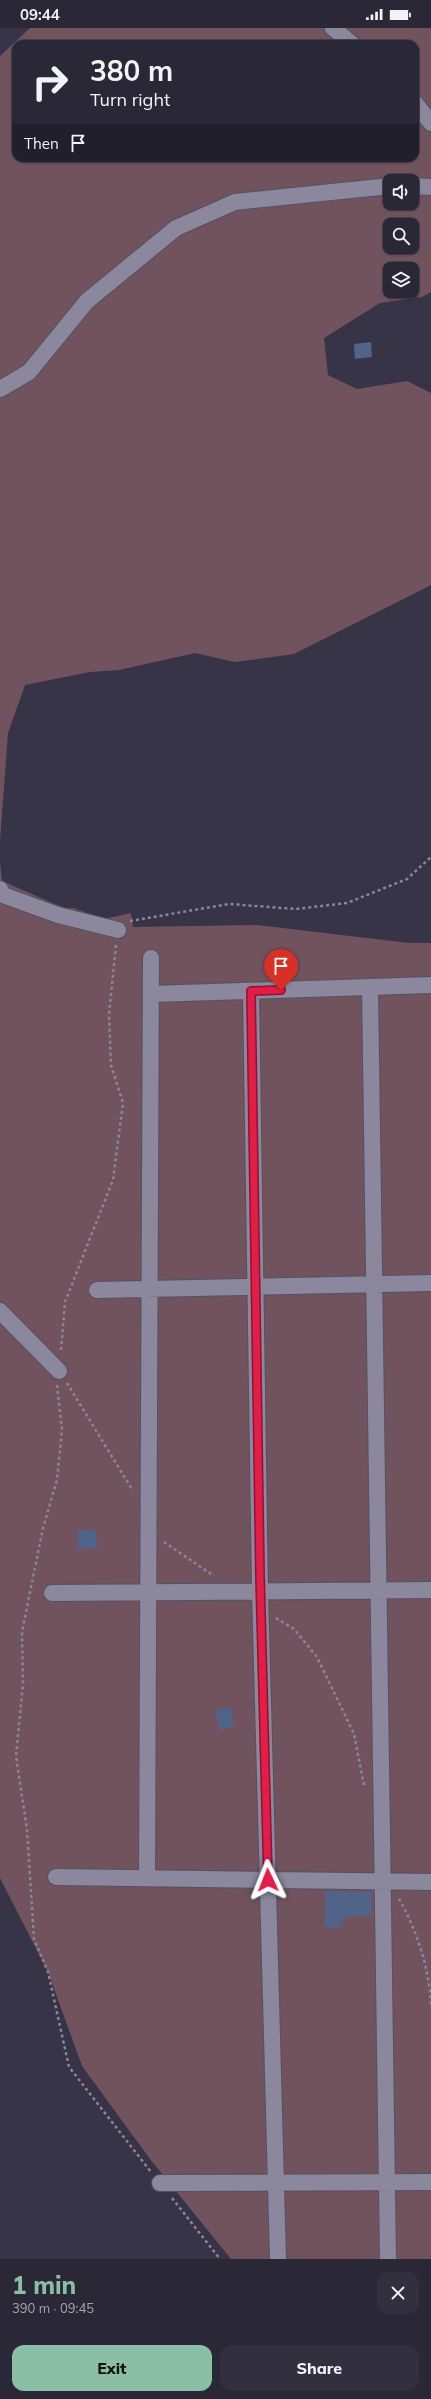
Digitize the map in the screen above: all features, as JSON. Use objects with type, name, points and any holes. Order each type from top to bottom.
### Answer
[{"type":"street","points":[[333,28],[347,40]]},
{"type":"street","points":[[419,108],[431,123]]},
{"type":"street","points":[[419,186],[431,187]]},
{"type":"street","points":[[0,389],[29,372],[87,301],[176,228],[235,202],[383,187]]},
{"type":"street","points":[[0,889],[3,895],[58,915],[118,930]]},
{"type":"street","points":[[147,1878],[151,958]]},
{"type":"street","points":[[151,994],[431,985]]},
{"type":"street","points":[[370,987],[388,2259]]},
{"type":"street","points":[[251,991],[260,1592],[278,2259]]},
{"type":"street","points":[[97,1290],[431,1283]]},
{"type":"street","points":[[0,1311],[59,1371]]},
{"type":"street","points":[[52,1593],[431,1590]]},
{"type":"street","points":[[56,1878],[431,1882]]},
{"type":"street","points":[[160,2184],[431,2182]]},
{"type":"path","points":[[220,2259],[69,2067],[48,1972],[34,1939],[27,1830],[16,1756],[23,1684],[22,1632],[43,1528],[57,1480],[62,1430],[56,1388],[59,1371],[65,1302],[113,1180],[123,1103],[111,1065],[109,1016],[118,930],[132,920],[229,904],[296,909],[347,903],[407,879],[431,857]]},
{"type":"shaded area","points":[[30,28],[431,28],[431,292],[419,297],[419,262],[383,262],[383,298],[415,298],[380,303],[324,338],[328,375],[357,389],[407,381],[431,393],[431,585],[294,654],[235,662],[195,653],[119,670],[90,672],[25,685],[8,733],[0,841],[0,56],[12,45],[12,162],[419,162],[419,40],[17,40]]},
{"type":"shaded area","points":[[0,862],[2,881],[64,908],[73,908],[104,919],[131,913],[133,927],[257,925],[409,943],[431,943],[431,2259],[231,2259],[150,2159],[82,2066],[48,1972],[0,1878]]},
{"type":"building","points":[[371,342],[372,357],[355,359],[354,344]]},
{"type":"building","points":[[78,1530],[95,1530],[98,1548],[78,1549]]},
{"type":"building","points":[[230,1707],[234,1727],[219,1730],[215,1710]]},
{"type":"building","points":[[325,1891],[372,1892],[371,1916],[343,1917],[343,1927],[325,1927]]},
{"type":"route","points":[[268,1880],[260,1576],[251,991],[281,990]]}]
